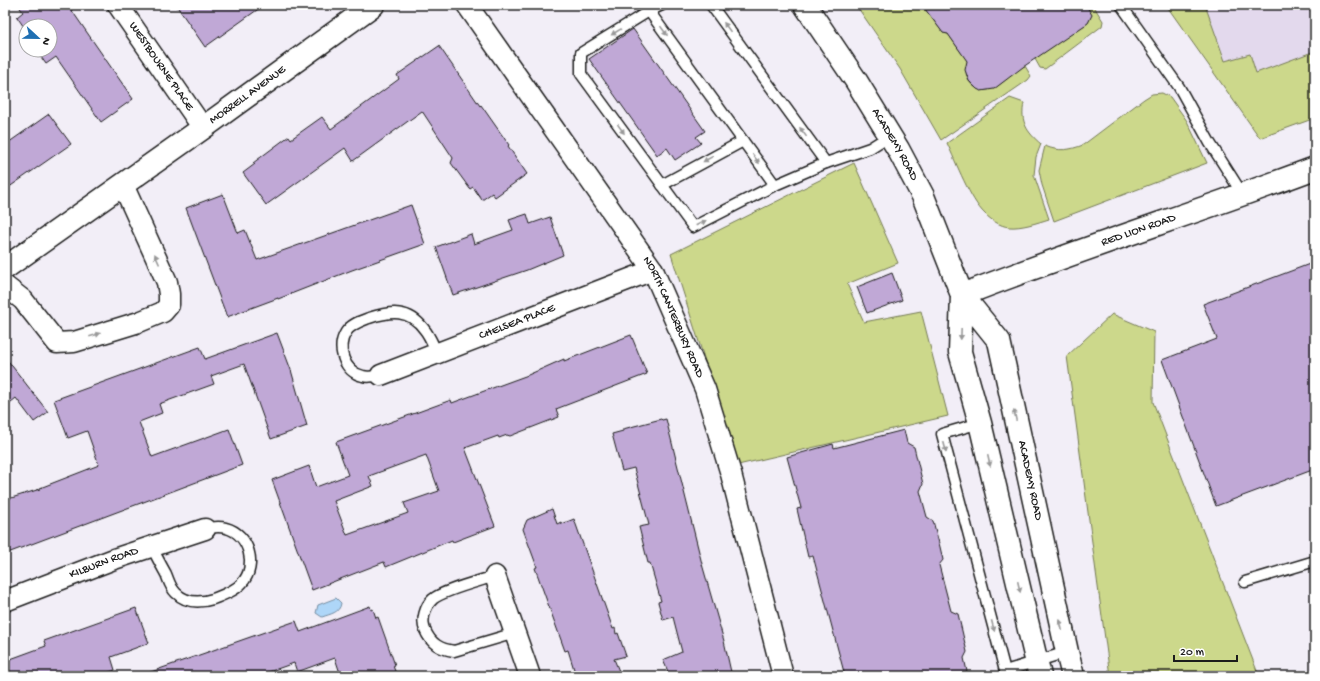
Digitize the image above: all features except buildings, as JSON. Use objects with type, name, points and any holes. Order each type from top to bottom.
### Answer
[{"type":"main road","name":"MORRELL AVENUE","points":[[5,268],[203,128],[373,5]]},
{"type":"main road","name":"ACADEMY ROAD","points":[[805,5],[855,79],[898,149],[923,196],[962,295],[999,341],[1067,652],[1074,676]]},
{"type":"main road","name":"RED LION ROAD","points":[[962,295],[1315,168]]},
{"type":"main road","name":"ACADEMY ROAD","points":[[962,295],[960,352],[980,423],[1038,669]]},
{"type":"street","name":"WESTBOURNE PLACE","points":[[118,5],[203,128]]},
{"type":"street","name":"NORTH CANTERBURY ROAD","points":[[467,5],[653,270],[705,389],[731,474],[783,676]]},
{"type":"street","points":[[5,286],[23,300],[57,343],[74,342],[139,322],[163,312],[169,305],[167,282],[123,185]]},
{"type":"street","name":"CHELSEA PLACE","points":[[381,375],[653,270]]},
{"type":"street","name":"KILBURN ROAD","points":[[5,601],[152,546],[205,529]]},
{"type":"street","points":[[495,576],[530,676]]},
{"type":"lane","points":[[662,5],[649,11],[582,53],[581,74],[693,227],[775,185],[826,163],[870,148],[890,136]]},
{"type":"lane","points":[[711,5],[826,163]]},
{"type":"lane","points":[[1121,5],[1179,87],[1210,143],[1243,195]]},
{"type":"lane","points":[[649,11],[775,185]]},
{"type":"lane","points":[[662,185],[743,141]]},
{"type":"lane","points":[[381,375],[372,377],[363,376],[347,366],[343,358],[341,349],[347,331],[362,321],[394,312],[407,315],[417,321],[425,330],[437,353]]},
{"type":"lane","points":[[980,423],[942,434],[1005,674],[1038,669],[1067,652]]},
{"type":"lane","points":[[152,546],[169,584],[176,593],[184,599],[194,602],[205,602],[234,590],[243,583],[251,562],[245,541],[237,533],[227,528],[216,527],[205,529]]},
{"type":"lane","points":[[1246,582],[1315,561]]},
{"type":"lane","points":[[495,576],[442,594],[433,599],[427,607],[424,617],[424,627],[428,637],[435,644],[444,649],[454,651],[515,633]]},
{"type":"shaded area","points":[[1166,5],[1315,5],[1315,118],[1260,138]]},
{"type":"green space","points":[[856,5],[922,5],[943,33],[948,34],[968,62],[966,68],[967,77],[972,85],[978,89],[985,90],[998,86],[1020,66],[1025,66],[1031,76],[1028,80],[941,140],[900,69]]},
{"type":"green space","points":[[1079,5],[1093,5],[1103,21],[1102,26],[1045,69],[1040,68],[1035,59],[1036,55],[1088,23],[1091,15],[1086,6]]},
{"type":"green space","points":[[1166,5],[1205,5],[1225,61],[1250,54],[1256,73],[1315,51],[1315,118],[1260,138]]},
{"type":"green space","points":[[1162,93],[1170,97],[1187,121],[1207,163],[1054,221],[1042,185],[1039,170],[1045,146],[1064,150],[1083,145],[1144,99],[1152,94]]},
{"type":"green space","points":[[1010,98],[1024,103],[1023,116],[1028,131],[1041,144],[1036,157],[1034,175],[1049,219],[1019,227],[1002,225],[987,216],[979,208],[947,143]]},
{"type":"green space","points":[[854,163],[898,263],[847,284],[864,322],[921,311],[948,416],[738,465],[671,254]]},
{"type":"green space","points":[[1112,314],[1154,332],[1153,402],[1259,676],[1110,676],[1067,356]]},
{"type":"water","points":[[336,598],[341,603],[337,611],[322,617],[316,613],[318,605]]}]
